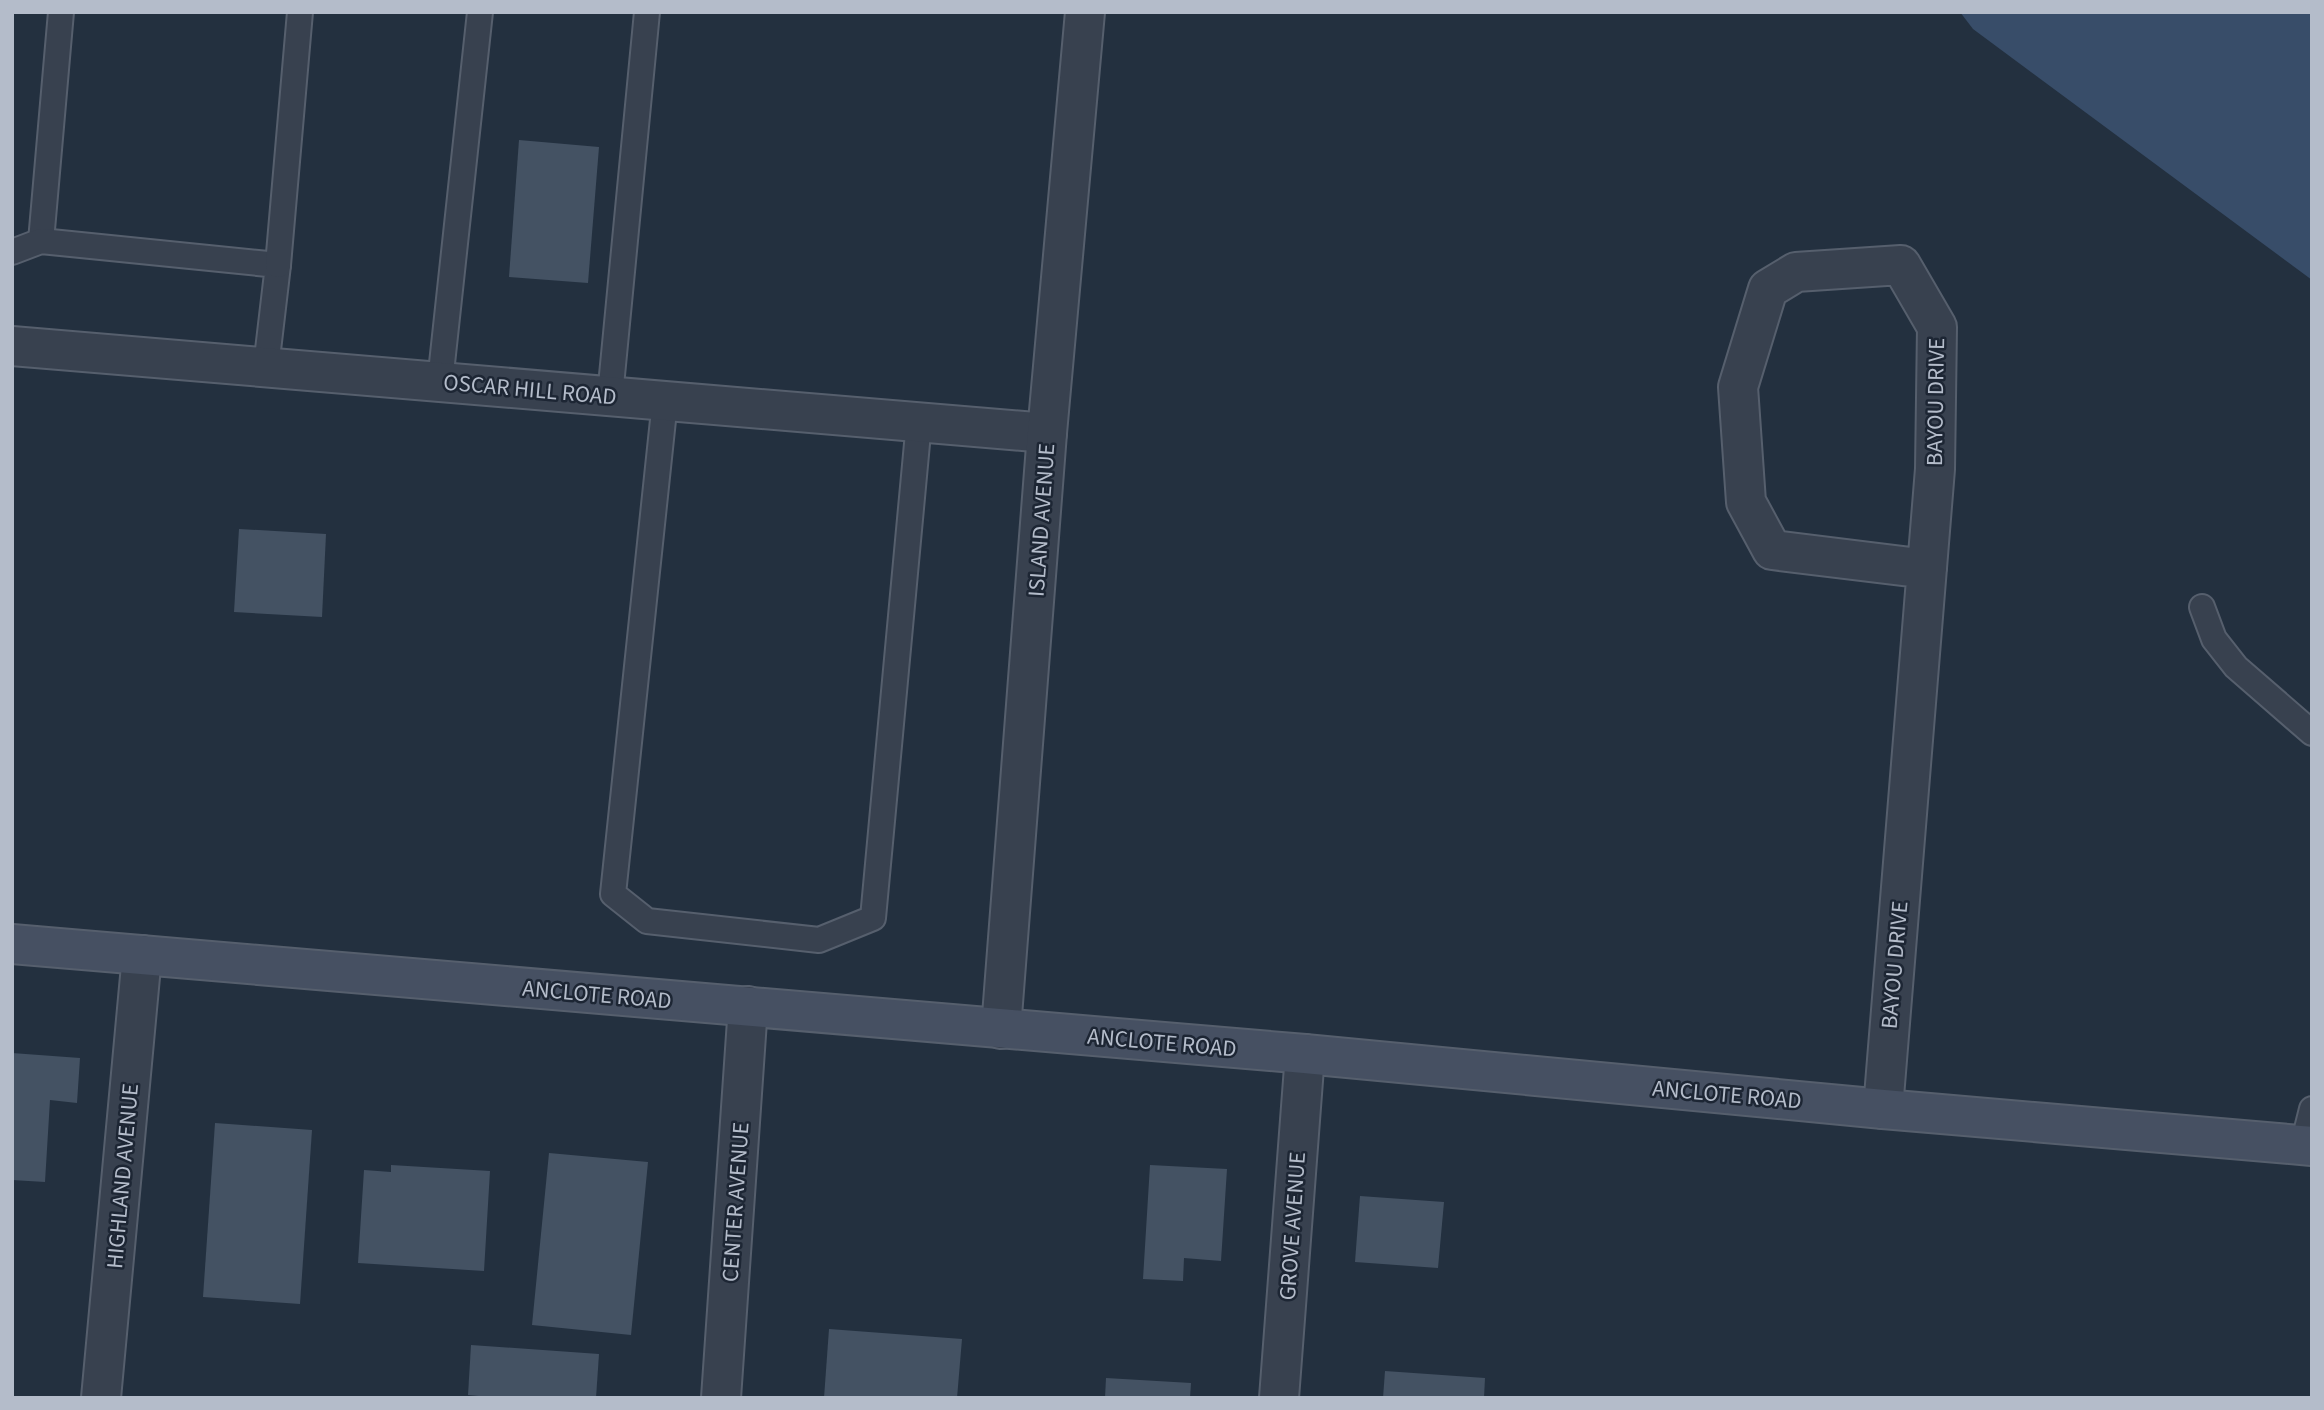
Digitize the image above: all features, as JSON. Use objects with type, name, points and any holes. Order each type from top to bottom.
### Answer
[{"type":"street","name":"ISLAND AVENUE","points":[[1001,1029],[1047,433],[1086,12]]},
{"type":"street","name":"BAYOU DRIVE","points":[[1882,1109],[1927,569],[1935,469],[1937,327],[1901,265],[1796,272],[1768,289],[1738,387],[1746,502],[1772,550],[1927,569]]},
{"type":"street","name":"OSCAR HILL ROAD","points":[[12,346],[1047,433]]},
{"type":"street","name":"ANCLOTE ROAD","points":[[12,944],[1305,1054],[1882,1109],[2309,1133]]},
{"type":"street","name":"HIGHLAND AVENUE","points":[[101,1398],[142,955]]},
{"type":"street","name":"CENTER AVENUE","points":[[722,1398],[748,1006]]},
{"type":"street","name":"GROVE AVENUE","points":[[1279,1398],[1305,1054]]},
{"type":"lane","points":[[41,241],[61,12]]},
{"type":"lane","points":[[266,367],[278,265],[300,12]]},
{"type":"lane","points":[[440,382],[480,12]]},
{"type":"lane","points":[[610,396],[648,12]]},
{"type":"lane","points":[[12,252],[41,241],[278,265]]},
{"type":"lane","points":[[665,401],[613,894],[647,920],[819,940],[873,918],[919,422]]},
{"type":"lane","points":[[2202,607],[2214,639],[2236,667],[2312,733]]},
{"type":"water","points":[[1960,12],[2312,12],[2312,280],[1973,29]]},
{"type":"building","points":[[519,140],[599,147],[588,283],[509,277]]},
{"type":"building","points":[[239,529],[326,534],[322,617],[234,612]]},
{"type":"building","points":[[12,1053],[80,1058],[77,1103],[50,1100],[45,1182],[12,1180]]},
{"type":"building","points":[[215,1123],[312,1130],[300,1304],[203,1297]]},
{"type":"building","points":[[549,1153],[648,1162],[631,1335],[532,1325]]},
{"type":"building","points":[[391,1165],[490,1171],[484,1271],[358,1263],[364,1170],[391,1172]]},
{"type":"building","points":[[1150,1165],[1227,1169],[1221,1261],[1184,1258],[1183,1281],[1143,1279]]},
{"type":"building","points":[[1360,1196],[1444,1202],[1438,1268],[1355,1262]]},
{"type":"building","points":[[829,1329],[962,1339],[957,1398],[824,1398]]},
{"type":"building","points":[[471,1345],[599,1354],[596,1398],[499,1398],[468,1395]]},
{"type":"building","points":[[1385,1371],[1485,1378],[1484,1398],[1383,1398]]},
{"type":"building","points":[[1106,1378],[1191,1383],[1190,1398],[1105,1398]]}]
